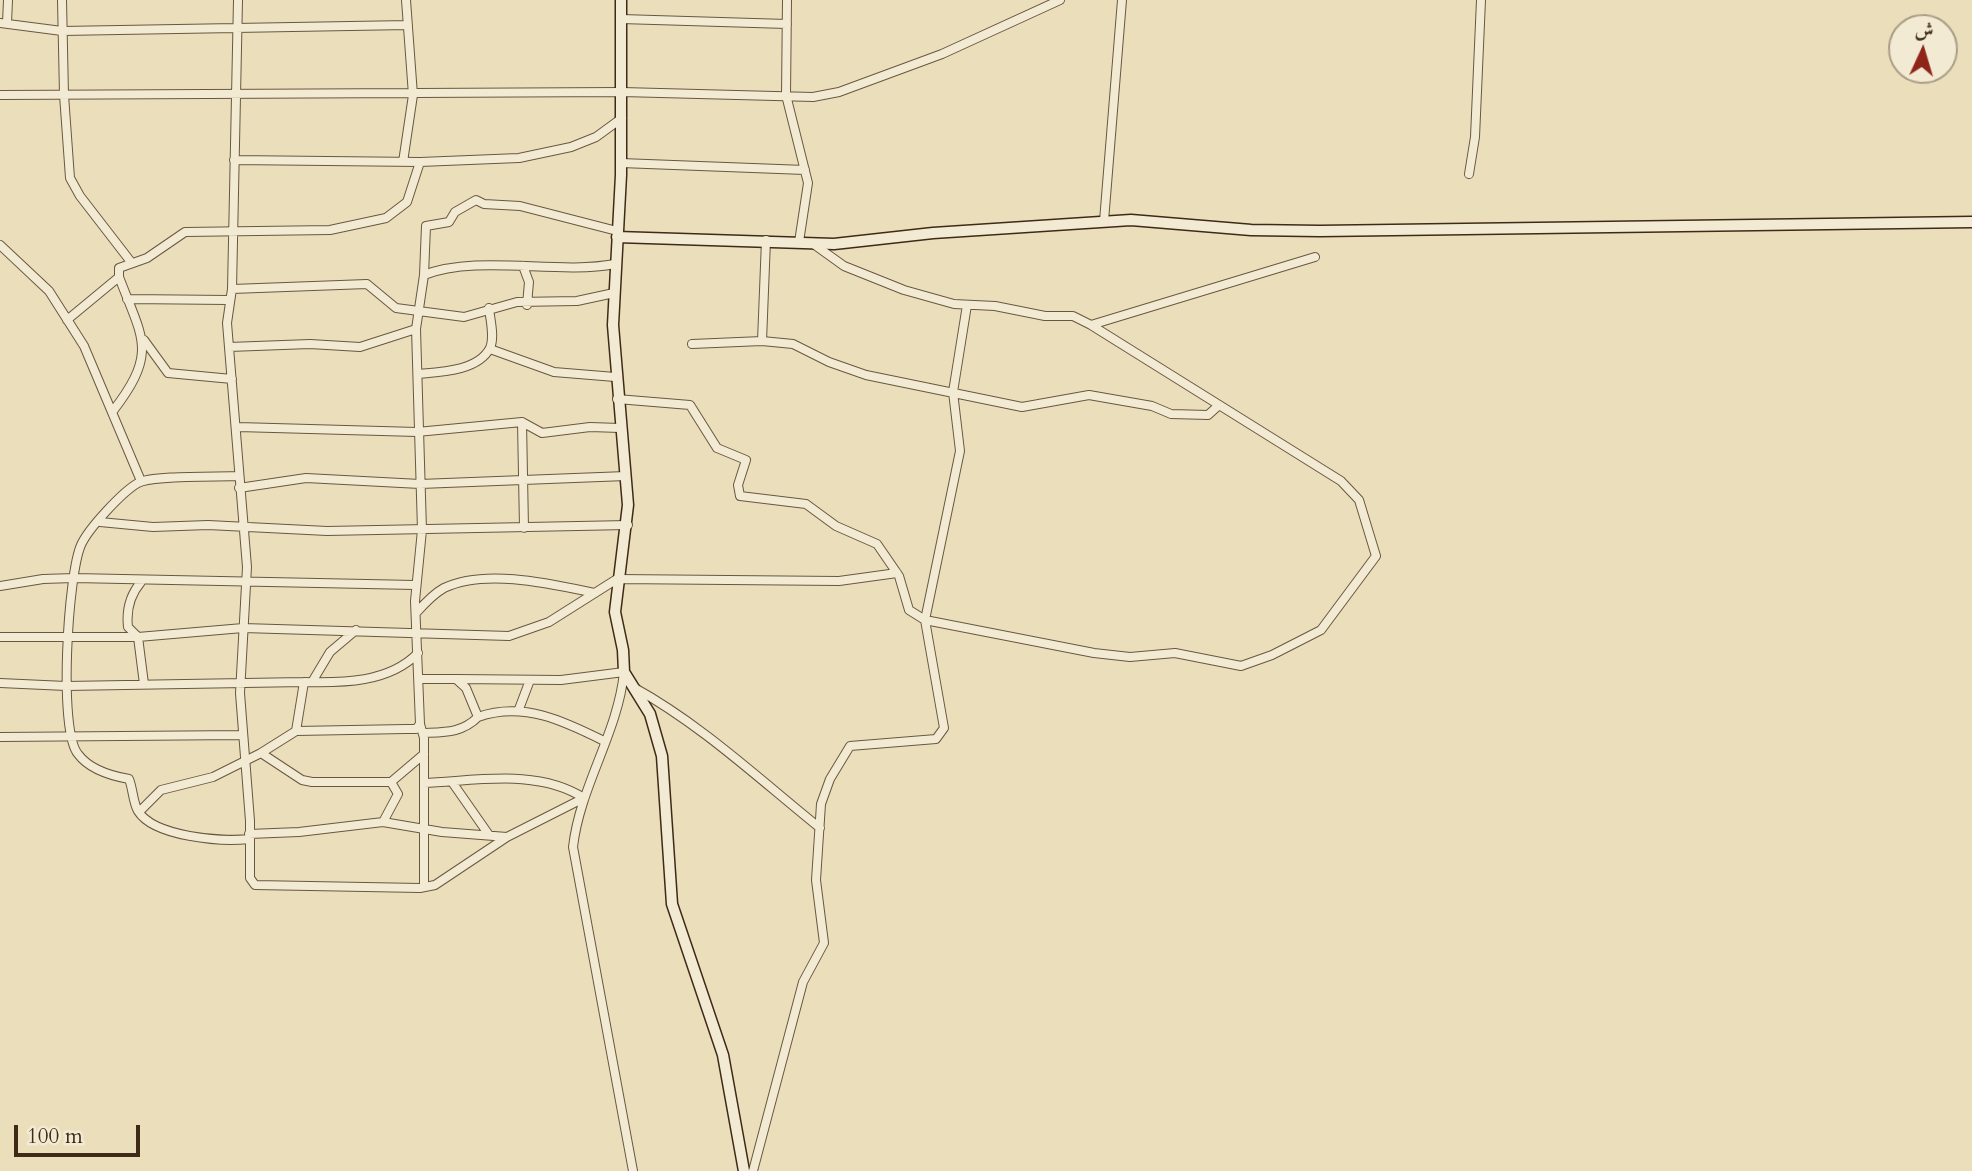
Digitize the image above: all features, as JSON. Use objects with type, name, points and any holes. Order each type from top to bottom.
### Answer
[{"type":"main road","points":[[621,0],[622,118],[614,293],[615,377],[626,476],[628,525],[617,579],[615,612],[623,650],[624,672],[650,714],[662,756],[672,905],[723,1055],[744,1171]]},
{"type":"main road","points":[[617,234],[834,244],[933,233],[1104,221],[1320,231],[1972,222]]},
{"type":"street","points":[[8,0],[4,23],[62,31],[408,25]]},
{"type":"street","points":[[62,0],[64,94],[71,178],[80,196],[131,262]]},
{"type":"street","points":[[238,0],[229,347],[238,427],[238,476],[244,527],[246,581],[240,682],[250,878],[256,885],[435,885],[507,837],[584,798]]},
{"type":"street","points":[[403,162],[413,95],[406,0]]},
{"type":"street","points":[[787,0],[786,95],[805,170],[808,198],[799,242]]},
{"type":"street","points":[[0,95],[622,92],[813,97],[839,92],[942,54],[1060,0]]},
{"type":"street","points":[[1104,221],[1122,0]]},
{"type":"street","points":[[1469,174],[1475,138],[1481,0]]},
{"type":"street","points":[[621,19],[787,24]]},
{"type":"street","points":[[234,160],[420,162],[519,158],[550,153],[596,137],[622,118]]},
{"type":"street","points":[[232,379],[168,373],[142,336],[119,277],[119,268],[147,258],[185,232],[232,229],[330,230],[386,218],[407,202],[420,162]]},
{"type":"street","points":[[621,163],[805,170]]},
{"type":"street","points":[[425,887],[422,828],[424,754],[420,723],[415,585],[422,530],[416,329],[425,275],[426,226],[449,222],[455,212],[476,200],[484,204],[520,206],[617,234]]},
{"type":"street","points":[[762,341],[766,240]]},
{"type":"street","points":[[617,399],[690,405],[717,448],[746,460],[738,485],[740,496],[806,503],[836,526],[877,544],[897,573],[909,610],[925,620],[1094,653],[1129,657],[1175,653],[1241,666],[1272,655],[1321,630],[1376,556],[1359,500],[1341,481],[1091,325],[1073,316],[1045,316],[995,306],[967,305],[879,282],[844,267],[812,243]]},
{"type":"street","points":[[0,245],[49,291],[84,346],[141,481]]},
{"type":"street","points":[[1091,325],[1315,257]]},
{"type":"street","points":[[425,275],[436,270],[478,266],[575,269],[615,264]]},
{"type":"street","points":[[523,266],[529,282],[527,304]]},
{"type":"street","points":[[67,320],[119,277]]},
{"type":"street","points":[[232,289],[367,284],[396,308],[464,317],[517,302],[527,304],[577,301],[614,293]]},
{"type":"street","points":[[127,299],[229,300]]},
{"type":"street","points":[[753,1171],[803,982],[824,943],[817,880],[821,804],[830,779],[850,746],[936,739],[944,728],[925,620],[960,451],[953,392],[967,305]]},
{"type":"street","points":[[489,308],[490,349]]},
{"type":"street","points":[[229,347],[323,344],[360,347],[416,329]]},
{"type":"street","points":[[113,411],[139,373],[142,336]]},
{"type":"street","points":[[692,344],[762,341],[793,344],[836,366],[866,375],[1022,407],[1089,395],[1152,406],[1171,414],[1208,415],[1217,406]]},
{"type":"street","points":[[490,349],[554,372],[615,377]]},
{"type":"street","points":[[418,374],[469,365],[490,349]]},
{"type":"street","points":[[238,427],[417,432],[522,422],[542,433],[590,427],[620,428]]},
{"type":"street","points":[[522,422],[524,528]]},
{"type":"street","points":[[238,476],[141,481],[126,492],[81,544],[74,578],[66,686],[69,738],[78,755],[110,776],[129,779],[139,813],[181,836],[249,836],[383,822],[507,837]]},
{"type":"street","points":[[239,488],[306,478],[420,484],[626,476]]},
{"type":"street","points":[[100,522],[172,528],[244,527],[327,531],[628,525]]},
{"type":"street","points":[[0,637],[138,637],[243,628],[509,636],[549,622],[617,579],[839,581],[897,573]]},
{"type":"street","points":[[0,586],[43,579],[74,578],[141,582],[246,581],[415,585]]},
{"type":"street","points":[[416,613],[436,593],[470,580],[524,581],[595,593]]},
{"type":"street","points":[[141,582],[133,592],[127,613],[128,627],[138,637],[144,684]]},
{"type":"street","points":[[296,731],[308,682],[330,652],[356,630]]},
{"type":"street","points":[[0,682],[66,686],[362,682],[411,660],[418,653]]},
{"type":"street","points":[[420,680],[594,678],[624,672],[622,693],[584,798],[573,847],[597,990],[621,1090],[633,1171]]},
{"type":"street","points":[[456,679],[466,688],[478,717]]},
{"type":"street","points":[[519,709],[530,680]]},
{"type":"street","points":[[630,685],[665,705],[710,737],[820,828]]},
{"type":"street","points":[[423,733],[454,732],[468,727],[478,717],[519,709],[555,718],[604,741]]},
{"type":"street","points":[[139,813],[161,790],[213,777],[261,754],[296,731],[416,729],[420,723]]},
{"type":"street","points":[[0,737],[243,735]]},
{"type":"street","points":[[261,754],[312,782],[391,782],[424,754]]},
{"type":"street","points":[[424,783],[515,778],[565,786],[584,798]]},
{"type":"street","points":[[383,822],[398,794],[391,782]]},
{"type":"street","points":[[452,782],[489,835]]}]
